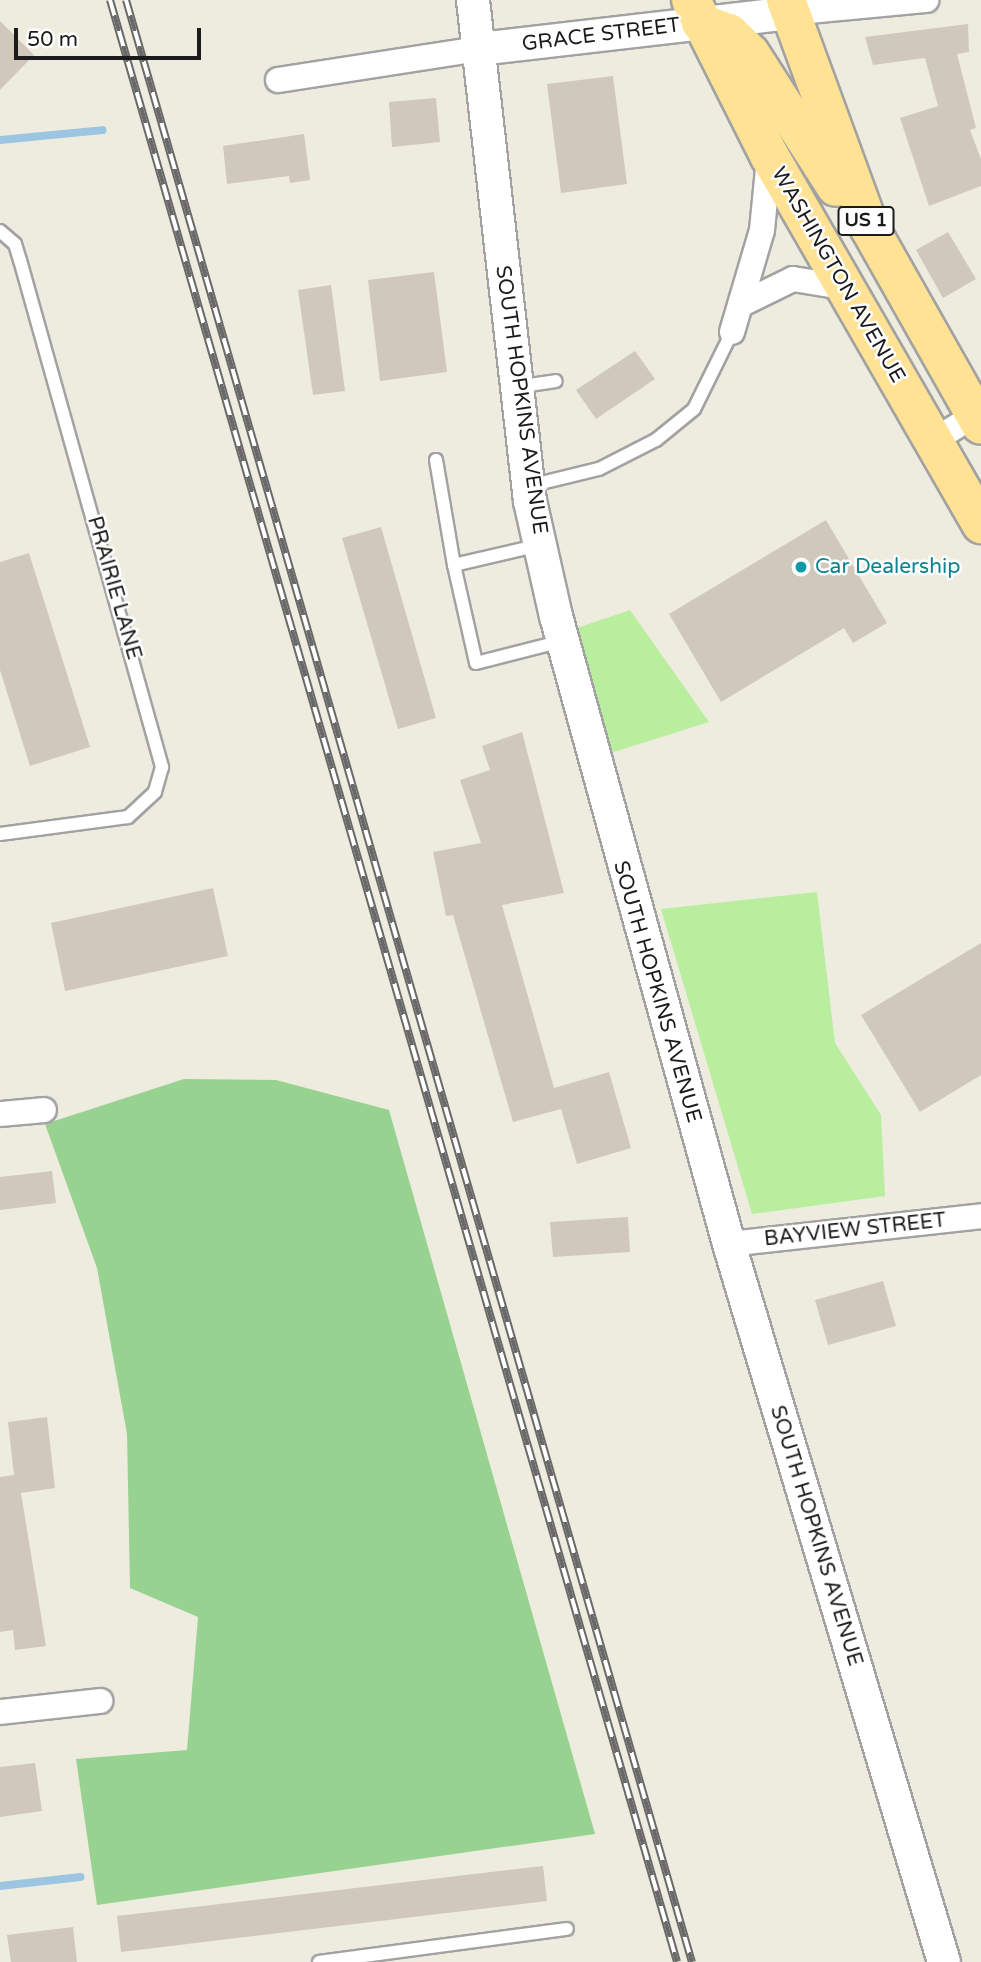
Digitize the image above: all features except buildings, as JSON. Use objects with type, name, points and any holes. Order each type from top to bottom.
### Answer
[{"type":"main road","name":"US 1","points":[[788,6],[869,227],[978,420]]},
{"type":"main road","name":"WASHINGTON AVENUE","points":[[696,11],[769,155],[981,524]]},
{"type":"main road","points":[[696,11],[729,33],[750,53],[813,159],[869,227]]},
{"type":"street","name":"SOUTH HOPKINS AVENUE","points":[[473,0],[528,486],[562,641],[729,1244],[944,1962]]},
{"type":"street","name":"GRACE STREET","points":[[278,80],[479,49],[696,11],[926,0]]},
{"type":"street","points":[[732,332],[768,201],[769,155]]},
{"type":"street","points":[[740,305],[793,279],[843,287]]},
{"type":"street","points":[[933,441],[978,420]]},
{"type":"street","points":[[0,1114],[44,1110]]},
{"type":"street","name":"BAYVIEW STREET","points":[[729,1244],[981,1216]]},
{"type":"street","points":[[0,1712],[100,1701]]},
{"type":"lane","name":"PRAIRIE LANE","points":[[0,231],[15,244],[20,260],[162,767],[155,792],[128,817],[0,834]]},
{"type":"lane","points":[[528,486],[599,469],[656,440],[694,409],[732,332]]},
{"type":"lane","points":[[516,387],[556,381]]},
{"type":"lane","points":[[436,460],[454,565],[476,663],[562,641]]},
{"type":"lane","points":[[454,565],[540,545]]},
{"type":"lane","points":[[319,1962],[567,1929]]},
{"type":"green space","points":[[630,610],[709,722],[611,753],[577,628]]},
{"type":"green space","points":[[817,892],[835,1043],[881,1115],[885,1196],[752,1214],[661,909]]},
{"type":"green space","points":[[184,1079],[276,1080],[389,1110],[595,1834],[97,1905],[76,1759],[187,1750],[198,1617],[130,1588],[127,1434],[97,1268],[45,1124]]},
{"type":"waterway","points":[[0,140],[103,130]]},
{"type":"waterway","points":[[0,1886],[80,1877]]},
{"type":"railway","points":[[110,0],[677,1962]]},
{"type":"railway","points":[[126,0],[692,1962]]},
{"type":"place","name":"Car Dealership","points":[[801,567]]}]
